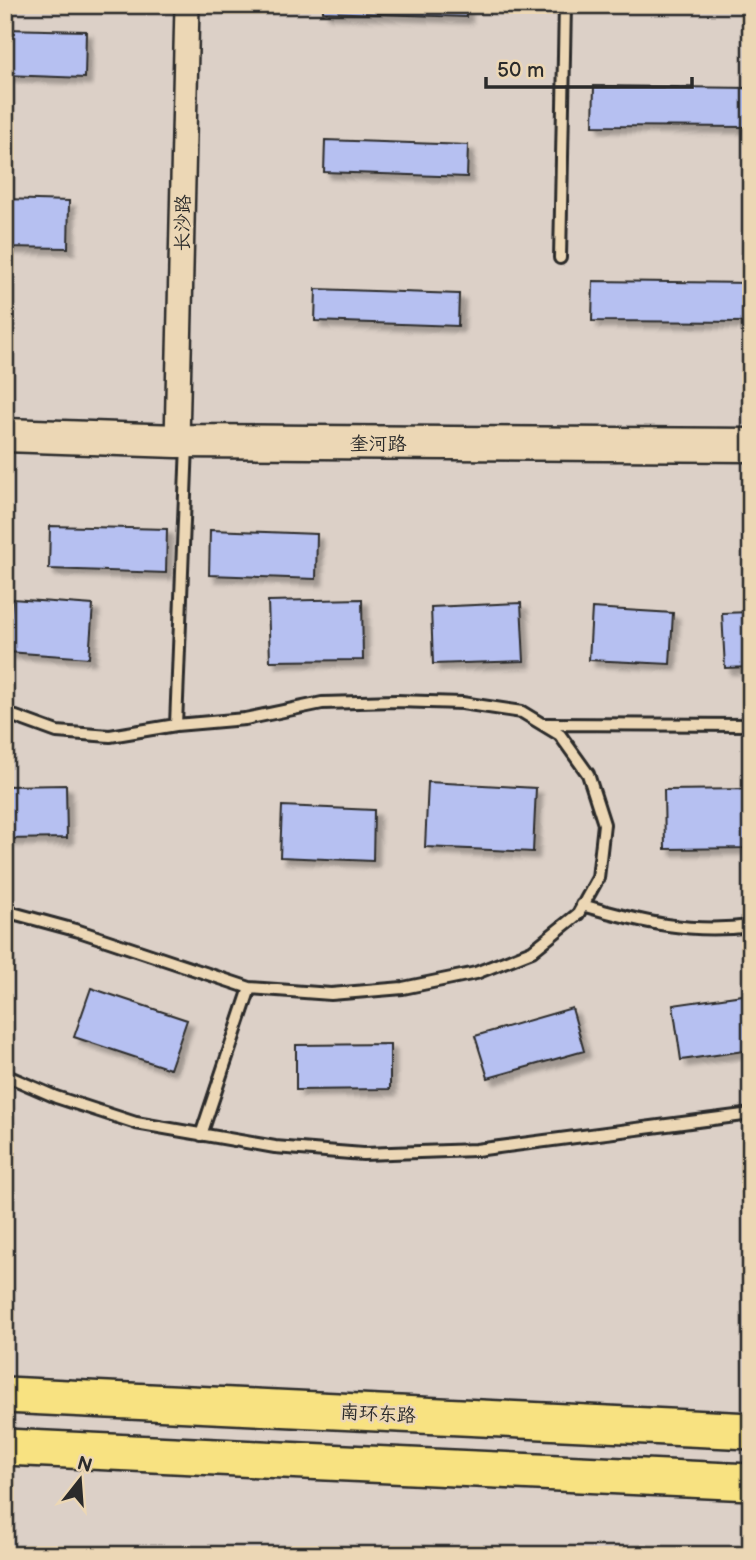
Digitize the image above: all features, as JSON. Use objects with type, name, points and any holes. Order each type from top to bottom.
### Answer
[{"type":"main road","name":"南环东路","points":[[5,1395],[751,1431]]},
{"type":"main road","points":[[5,1447],[751,1482]]},
{"type":"street","name":"长沙路","points":[[182,441],[187,5]]},
{"type":"street","name":"奎河路","points":[[5,435],[182,441],[751,445]]},
{"type":"lane","points":[[560,258],[565,5]]},
{"type":"lane","points":[[176,725],[182,441]]},
{"type":"lane","points":[[5,713],[57,732],[110,736],[176,725],[245,719],[322,703],[462,703],[522,712],[560,735],[588,774],[604,824],[598,878],[578,914],[532,951],[476,973],[403,988],[331,994],[250,988],[79,931],[5,911]]},
{"type":"lane","points":[[542,724],[751,725]]},
{"type":"lane","points":[[582,905],[643,923],[718,931],[751,926]]},
{"type":"lane","points":[[201,1135],[250,988]]},
{"type":"lane","points":[[5,1075],[56,1097],[136,1123],[275,1147],[363,1154],[476,1150],[751,1114]]},
{"type":"building","points":[[323,5],[466,5],[466,17],[323,12]]},
{"type":"building","points":[[5,29],[86,31],[85,78],[5,75]]},
{"type":"building","points":[[594,86],[751,88],[751,127],[593,126]]},
{"type":"building","points":[[325,140],[468,145],[467,177],[324,172]]},
{"type":"building","points":[[5,199],[69,201],[68,248],[5,247]]},
{"type":"building","points":[[593,281],[751,283],[751,322],[592,321]]},
{"type":"building","points":[[316,289],[459,294],[458,326],[315,321]]},
{"type":"building","points":[[50,526],[167,529],[166,573],[49,569]]},
{"type":"building","points":[[210,530],[317,534],[316,579],[209,575]]},
{"type":"building","points":[[12,599],[93,605],[89,658],[8,652]]},
{"type":"building","points":[[362,599],[363,660],[270,661],[268,601]]},
{"type":"building","points":[[521,603],[524,661],[433,664],[431,607]]},
{"type":"building","points":[[592,608],[673,613],[670,664],[589,660]]},
{"type":"building","points":[[751,612],[751,667],[725,668],[722,613]]},
{"type":"building","points":[[428,782],[536,788],[533,852],[425,847]]},
{"type":"building","points":[[66,785],[67,838],[5,839],[5,786]]},
{"type":"building","points":[[751,789],[751,848],[665,849],[664,790]]},
{"type":"building","points":[[282,806],[374,810],[373,861],[280,857]]},
{"type":"building","points":[[91,988],[187,1020],[170,1069],[74,1037]]},
{"type":"building","points":[[743,995],[751,1050],[681,1060],[673,1005]]},
{"type":"building","points":[[572,1008],[584,1051],[488,1078],[475,1036]]},
{"type":"building","points":[[390,1044],[390,1089],[296,1090],[296,1045]]}]
